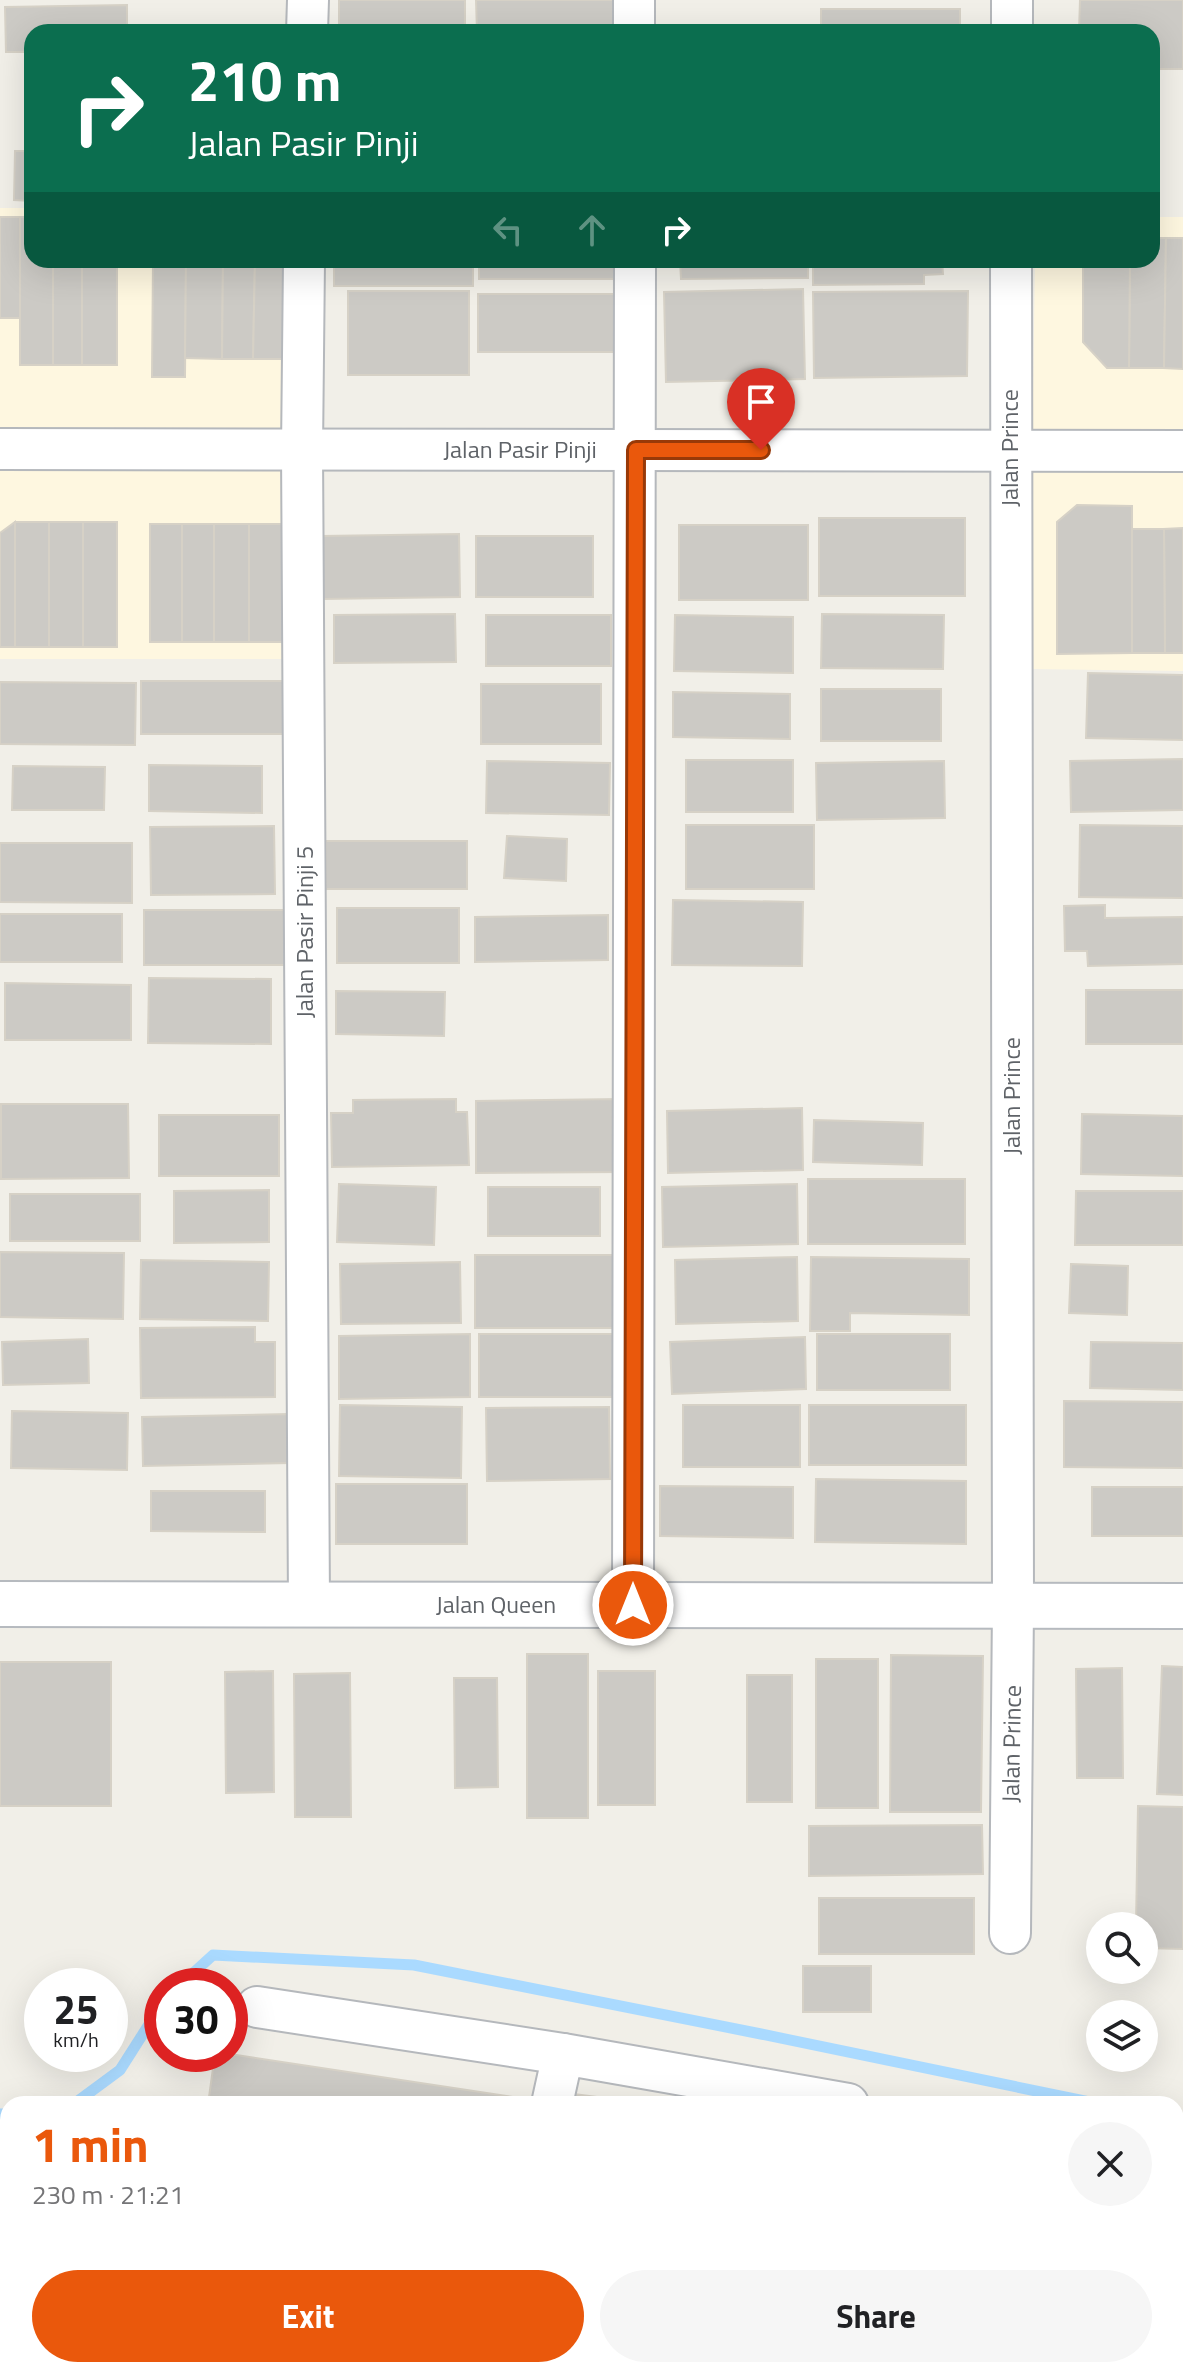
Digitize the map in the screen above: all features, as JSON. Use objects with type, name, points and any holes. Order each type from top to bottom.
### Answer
[{"type":"main road","name":"Jalan Queen","points":[[0,1604],[1183,1606]]},
{"type":"street","points":[[307,24],[308,0]]},
{"type":"street","points":[[634,0],[634,24]]},
{"type":"street","points":[[1012,0],[1012,24]]},
{"type":"street","name":"Jalan Pasir Pinji 5","points":[[304,268],[302,450],[309,1604]]},
{"type":"street","points":[[633,1605],[635,268]]},
{"type":"street","name":"Jalan Prince","points":[[1010,1933],[1013,1606],[1011,268]]},
{"type":"street","name":"Jalan Pasir Pinji","points":[[0,449],[1183,451]]},
{"type":"street","points":[[257,2007],[563,2054],[802,2096]]},
{"type":"street","points":[[554,2096],[563,2054]]},
{"type":"shaded area","points":[[0,208],[24,208],[24,268],[299,268],[299,659],[0,659]]},
{"type":"shaded area","points":[[1160,217],[1183,217],[1183,671],[1029,669],[1035,268],[1160,268]]},
{"type":"building","points":[[339,0],[465,0],[465,24],[339,24]]},
{"type":"building","points":[[476,0],[616,0],[617,24],[477,24]]},
{"type":"building","points":[[1080,0],[1183,0],[1183,69],[1160,69],[1160,24],[1079,24]]},
{"type":"building","points":[[127,5],[127,24],[24,24],[24,52],[6,52],[5,7]]},
{"type":"building","points":[[821,9],[960,9],[960,24],[821,24]]},
{"type":"building","points":[[15,151],[24,151],[24,201],[14,200]]},
{"type":"building","points":[[0,217],[20,217],[20,318],[0,318]]},
{"type":"building","points":[[20,217],[24,217],[24,268],[53,268],[53,365],[20,365]]},
{"type":"building","points":[[1160,238],[1166,238],[1164,368],[1129,368],[1130,268],[1160,268]]},
{"type":"building","points":[[1166,238],[1183,238],[1183,369],[1164,368]]},
{"type":"building","points":[[53,268],[82,268],[82,365],[53,365]]},
{"type":"building","points":[[82,268],[117,268],[117,365],[82,365]]},
{"type":"building","points":[[153,268],[186,268],[185,377],[152,377]]},
{"type":"building","points":[[186,268],[223,268],[222,359],[185,358]]},
{"type":"building","points":[[223,268],[255,268],[253,359],[222,359]]},
{"type":"building","points":[[255,268],[290,268],[289,359],[253,359]]},
{"type":"building","points":[[334,268],[473,268],[473,286],[334,286]]},
{"type":"building","points":[[479,268],[624,268],[624,279],[479,279]]},
{"type":"building","points":[[680,268],[808,268],[808,278],[681,279]]},
{"type":"building","points":[[813,268],[943,268],[943,274],[924,275],[924,284],[813,285]]},
{"type":"building","points":[[1083,268],[1130,268],[1129,368],[1107,368],[1083,342]]},
{"type":"building","points":[[803,289],[805,379],[666,382],[664,292]]},
{"type":"building","points":[[348,291],[469,291],[469,375],[348,375]]},
{"type":"building","points":[[968,291],[967,376],[814,378],[813,292]]},
{"type":"building","points":[[478,294],[621,294],[621,352],[478,352]]},
{"type":"building","points":[[1077,505],[1132,506],[1132,653],[1057,654],[1057,522]]},
{"type":"building","points":[[819,518],[965,518],[965,596],[819,596]]},
{"type":"building","points":[[15,522],[15,647],[0,647],[0,533]]},
{"type":"building","points":[[15,522],[49,522],[49,647],[15,647]]},
{"type":"building","points":[[49,522],[83,522],[83,647],[49,647]]},
{"type":"building","points":[[83,522],[117,522],[117,647],[83,647]]},
{"type":"building","points":[[150,524],[182,524],[182,642],[150,642]]},
{"type":"building","points":[[182,524],[214,524],[214,642],[182,642]]},
{"type":"building","points":[[214,524],[249,524],[249,642],[214,642]]},
{"type":"building","points":[[249,524],[289,524],[289,642],[249,642]]},
{"type":"building","points":[[679,525],[808,525],[808,600],[679,600]]},
{"type":"building","points":[[1183,528],[1183,653],[1165,653],[1164,529]]},
{"type":"building","points":[[1132,529],[1164,529],[1165,653],[1132,653]]},
{"type":"building","points":[[459,534],[460,597],[323,599],[322,536]]},
{"type":"building","points":[[476,536],[593,536],[593,597],[476,597]]},
{"type":"building","points":[[455,614],[456,662],[334,663],[334,615]]},
{"type":"building","points":[[822,614],[944,615],[943,669],[821,668]]},
{"type":"building","points":[[486,615],[611,615],[611,666],[486,666]]},
{"type":"building","points":[[675,615],[793,617],[793,673],[674,671]]},
{"type":"building","points":[[1088,673],[1183,675],[1183,740],[1086,738]]},
{"type":"building","points":[[141,681],[286,681],[286,734],[141,734]]},
{"type":"building","points":[[0,682],[136,683],[135,745],[0,744]]},
{"type":"building","points":[[481,684],[601,684],[601,744],[481,744]]},
{"type":"building","points":[[821,689],[941,689],[941,741],[821,741]]},
{"type":"building","points":[[673,692],[790,694],[790,739],[673,737]]},
{"type":"building","points":[[1183,759],[1183,810],[1071,812],[1070,761]]},
{"type":"building","points":[[686,760],[793,760],[793,812],[686,812]]},
{"type":"building","points":[[487,761],[610,763],[609,815],[486,813]]},
{"type":"building","points":[[944,761],[945,818],[817,820],[816,763]]},
{"type":"building","points":[[149,765],[262,766],[262,813],[149,811]]},
{"type":"building","points":[[13,766],[105,767],[104,810],[12,810]]},
{"type":"building","points":[[686,825],[814,825],[814,889],[686,889]]},
{"type":"building","points":[[1080,825],[1183,826],[1183,898],[1079,897]]},
{"type":"building","points":[[274,826],[275,894],[151,895],[150,827]]},
{"type":"building","points":[[507,836],[567,839],[566,881],[504,878]]},
{"type":"building","points":[[326,841],[467,841],[467,889],[326,889]]},
{"type":"building","points":[[0,843],[132,843],[132,903],[0,902]]},
{"type":"building","points":[[673,900],[803,902],[802,966],[672,965]]},
{"type":"building","points":[[1105,905],[1105,918],[1183,917],[1183,964],[1088,966],[1087,951],[1065,951],[1064,906]]},
{"type":"building","points":[[337,908],[459,908],[459,963],[337,963]]},
{"type":"building","points":[[144,910],[286,910],[286,965],[144,965]]},
{"type":"building","points":[[0,914],[122,914],[122,962],[0,962]]},
{"type":"building","points":[[608,915],[608,960],[475,962],[475,917]]},
{"type":"building","points":[[149,978],[271,979],[271,1044],[148,1043]]},
{"type":"building","points":[[5,983],[131,985],[131,1040],[5,1040]]},
{"type":"building","points":[[1086,990],[1183,990],[1183,1044],[1086,1044]]},
{"type":"building","points":[[336,991],[445,992],[444,1036],[336,1034]]},
{"type":"building","points":[[456,1099],[456,1112],[467,1112],[469,1165],[332,1167],[331,1113],[353,1113],[353,1100]]},
{"type":"building","points":[[620,1099],[621,1172],[476,1173],[476,1101]]},
{"type":"building","points":[[1,1104],[128,1104],[129,1178],[1,1179]]},
{"type":"building","points":[[802,1108],[803,1170],[668,1173],[667,1111]]},
{"type":"building","points":[[1082,1114],[1183,1116],[1183,1176],[1081,1174]]},
{"type":"building","points":[[159,1115],[279,1115],[279,1176],[159,1176]]},
{"type":"building","points":[[814,1120],[923,1123],[922,1165],[813,1162]]},
{"type":"building","points":[[808,1179],[965,1179],[965,1244],[808,1244]]},
{"type":"building","points":[[339,1184],[436,1187],[434,1245],[337,1242]]},
{"type":"building","points":[[797,1184],[798,1244],[663,1247],[662,1187]]},
{"type":"building","points":[[488,1187],[600,1187],[600,1236],[488,1236]]},
{"type":"building","points":[[269,1190],[269,1242],[174,1243],[174,1191]]},
{"type":"building","points":[[1076,1191],[1183,1191],[1183,1245],[1075,1245]]},
{"type":"building","points":[[10,1194],[140,1194],[140,1241],[10,1241]]},
{"type":"building","points":[[0,1252],[124,1253],[123,1319],[0,1317]]},
{"type":"building","points":[[475,1255],[622,1255],[622,1328],[475,1328]]},
{"type":"building","points":[[797,1257],[798,1321],[676,1324],[675,1260]]},
{"type":"building","points":[[811,1257],[969,1259],[969,1315],[850,1313],[850,1331],[810,1331]]},
{"type":"building","points":[[141,1260],[269,1262],[268,1321],[140,1319]]},
{"type":"building","points":[[460,1262],[461,1323],[341,1324],[340,1264]]},
{"type":"building","points":[[1071,1264],[1128,1266],[1127,1315],[1069,1313]]},
{"type":"building","points":[[255,1327],[255,1342],[275,1342],[275,1397],[141,1398],[140,1328]]},
{"type":"building","points":[[470,1334],[470,1397],[339,1399],[339,1336]]},
{"type":"building","points":[[479,1334],[624,1334],[624,1397],[479,1397]]},
{"type":"building","points":[[817,1334],[950,1334],[950,1390],[817,1390]]},
{"type":"building","points":[[805,1337],[806,1389],[672,1394],[670,1342]]},
{"type":"building","points":[[88,1339],[89,1383],[3,1385],[2,1342]]},
{"type":"building","points":[[1091,1342],[1183,1343],[1183,1390],[1090,1388]]},
{"type":"building","points":[[1064,1401],[1183,1402],[1183,1468],[1064,1467]]},
{"type":"building","points":[[340,1405],[462,1407],[461,1478],[339,1476]]},
{"type":"building","points":[[683,1405],[800,1405],[800,1467],[683,1467]]},
{"type":"building","points":[[809,1405],[966,1405],[966,1465],[809,1465]]},
{"type":"building","points":[[609,1407],[610,1479],[487,1481],[486,1408]]},
{"type":"building","points":[[12,1411],[128,1413],[127,1470],[11,1468]]},
{"type":"building","points":[[288,1414],[289,1463],[143,1466],[142,1417]]},
{"type":"building","points":[[816,1479],[966,1481],[966,1544],[815,1542]]},
{"type":"building","points":[[336,1484],[467,1484],[467,1544],[336,1544]]},
{"type":"building","points":[[660,1486],[793,1487],[793,1538],[660,1536]]},
{"type":"building","points":[[1092,1487],[1183,1487],[1183,1536],[1092,1536]]},
{"type":"building","points":[[151,1491],[265,1491],[265,1532],[151,1531]]},
{"type":"building","points":[[527,1654],[588,1654],[588,1818],[527,1818]]},
{"type":"building","points":[[891,1655],[983,1656],[981,1812],[890,1812]]},
{"type":"building","points":[[816,1659],[878,1659],[878,1808],[816,1808]]},
{"type":"building","points":[[0,1662],[111,1662],[111,1806],[0,1806]]},
{"type":"building","points":[[1162,1666],[1183,1667],[1183,1795],[1157,1794]]},
{"type":"building","points":[[1122,1668],[1123,1778],[1077,1778],[1076,1669]]},
{"type":"building","points":[[273,1671],[274,1792],[226,1793],[225,1672]]},
{"type":"building","points":[[598,1671],[655,1671],[655,1805],[598,1805]]},
{"type":"building","points":[[350,1673],[351,1817],[295,1817],[294,1674]]},
{"type":"building","points":[[747,1675],[792,1675],[792,1802],[747,1802]]},
{"type":"building","points":[[454,1678],[497,1678],[498,1787],[455,1788]]},
{"type":"building","points":[[1138,1806],[1183,1807],[1183,1949],[1158,1948],[1158,1912],[1136,1912]]},
{"type":"building","points":[[982,1825],[983,1874],[809,1876],[809,1826]]},
{"type":"building","points":[[819,1898],[974,1898],[974,1954],[819,1954]]},
{"type":"building","points":[[803,1966],[871,1966],[871,2012],[803,2012]]},
{"type":"building","points":[[248,2057],[506,2096],[209,2096],[212,2072],[248,2072]]},
{"type":"waterway","points":[[199,1968],[213,1955],[414,1965],[1060,2096]]},
{"type":"waterway","points":[[85,2096],[120,2070],[144,2032]]},
{"type":"route","points":[[633,1605],[636,450],[761,450]]}]
